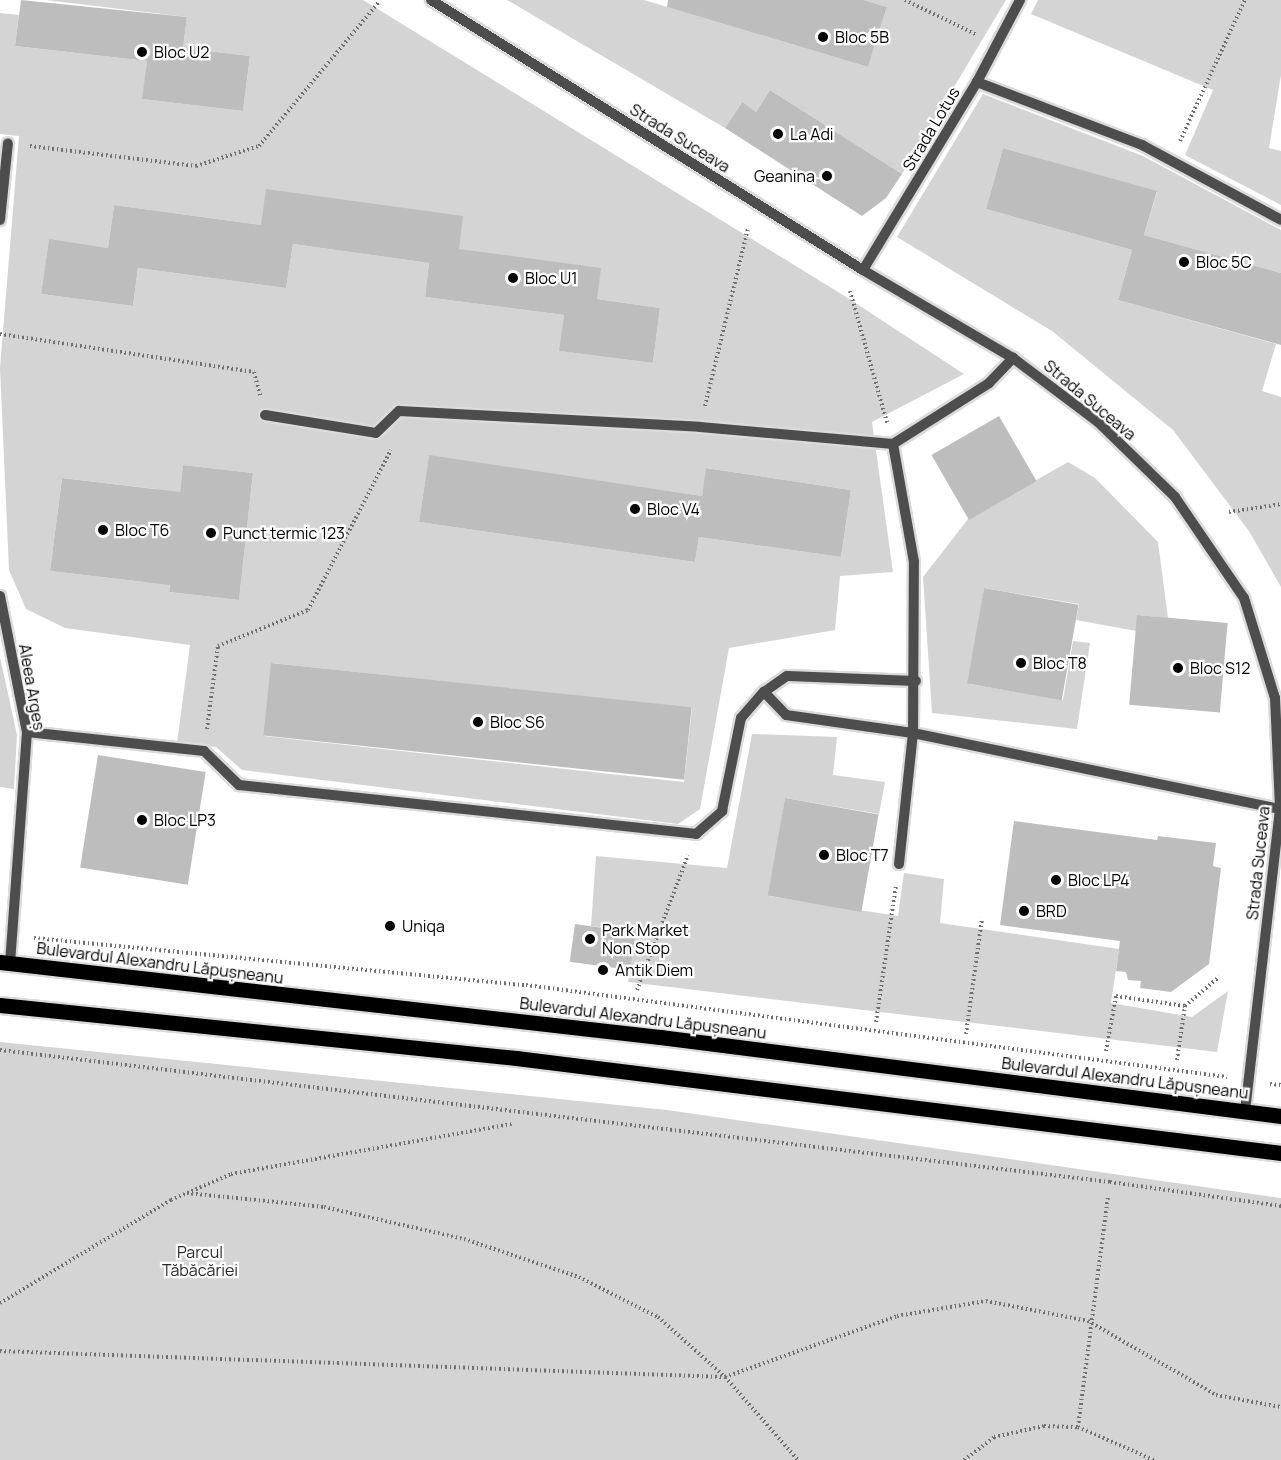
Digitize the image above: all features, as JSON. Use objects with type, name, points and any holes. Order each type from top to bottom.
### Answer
[{"type":"main road","name":"Bulevardul Alexandru Lăpușneanu","points":[[5,963],[660,1037],[1281,1116]]},
{"type":"main road","points":[[0,1005],[516,1058],[1281,1153]]},
{"type":"street","name":"Strada Suceava","points":[[431,0],[863,270],[1013,358],[1098,422],[1175,497],[1244,598],[1275,698],[1280,809],[1245,1111]]},
{"type":"street","name":"Strada Lotus","points":[[863,270],[977,82],[1020,0]]},
{"type":"street","points":[[977,82],[1142,145],[1281,220]]},
{"type":"street","points":[[0,220],[8,143]]},
{"type":"street","points":[[266,415],[376,433],[399,411],[700,427],[893,444],[989,382],[1013,358]]},
{"type":"street","points":[[893,444],[914,562],[916,681],[913,733],[899,864]]},
{"type":"street","name":"Aleea Argeș","points":[[0,596],[27,732],[13,936],[5,963]]},
{"type":"street","points":[[27,732],[204,751],[239,784],[696,834],[722,811],[741,718],[764,692],[787,676],[916,681]]},
{"type":"street","points":[[764,692],[786,715],[913,733],[1280,809]]},
{"type":"path","points":[[905,0],[997,44]]},
{"type":"path","points":[[1171,161],[1245,0]]},
{"type":"path","points":[[8,143],[196,166],[259,146],[379,2]]},
{"type":"path","points":[[700,427],[748,228]]},
{"type":"path","points":[[850,291],[893,444]]},
{"type":"path","points":[[0,334],[254,372],[266,415]]},
{"type":"path","points":[[204,751],[218,646],[308,610],[390,457],[399,411]]},
{"type":"path","points":[[1229,512],[1281,504]]},
{"type":"path","points":[[637,990],[696,834]]},
{"type":"path","points":[[876,1022],[899,864]]},
{"type":"path","points":[[966,1034],[982,918]]},
{"type":"path","points":[[13,936],[526,985],[1281,1085]]},
{"type":"path","points":[[1177,1060],[1185,1006],[1219,977]]},
{"type":"path","points":[[1106,1051],[1116,996],[1185,1006]]},
{"type":"path","points":[[0,1050],[970,1164],[1281,1206]]},
{"type":"path","points":[[0,1303],[187,1193],[231,1174],[512,1124]]},
{"type":"path","points":[[187,1193],[324,1207],[464,1239],[568,1274],[658,1317],[725,1377],[798,1460]]},
{"type":"path","points":[[1078,1427],[1089,1321],[1108,1195]]},
{"type":"path","points":[[0,1351],[725,1377],[897,1316],[986,1301],[1089,1321],[1216,1395],[1281,1407]]},
{"type":"path","points":[[964,1460],[994,1437],[1044,1425],[1078,1427],[1154,1460]]},
{"type":"green space","points":[[46,0],[363,0],[843,295],[964,374],[872,422],[893,572],[840,576],[835,630],[729,648],[700,809],[678,824],[242,770],[216,747],[177,743],[190,645],[65,628],[26,609],[9,570],[0,368],[19,136],[0,134],[0,13],[19,15],[15,46],[147,61],[143,99],[243,111],[250,56],[183,48],[187,17]],"holes":[[[114,205],[261,225],[597,299],[660,308],[653,363],[560,351],[564,315],[425,297],[429,263],[293,244],[286,288],[138,268],[133,306],[41,294],[49,240],[108,248]],[[429,456],[702,496],[707,468],[851,490],[841,557],[699,537],[695,562],[419,522]],[[183,465],[253,473],[239,600],[169,592]],[[62,478],[156,489],[144,582],[50,571]],[[272,663],[692,708],[684,782],[264,736]]]},
{"type":"green space","points":[[507,0],[644,0],[868,67],[887,7],[864,0],[1006,0],[902,174],[770,90],[756,112],[741,103],[725,128]]},
{"type":"green space","points":[[1038,0],[1281,0],[1281,75],[1269,148],[1281,151],[1281,205],[1185,155],[1213,90],[1031,14]]},
{"type":"green space","points":[[983,94],[1143,156],[1281,230],[1281,273],[1144,235],[1157,192],[1003,148],[986,209],[1132,250],[1118,300],[1276,344],[1262,391],[1281,397],[1281,587],[1249,531],[1173,430],[1052,331],[897,237]]},
{"type":"green space","points":[[1068,462],[1095,478],[1158,542],[1168,618],[1138,615],[1136,631],[1076,620],[1079,604],[984,588],[969,684],[1063,700],[1073,641],[1090,643],[1077,729],[932,713],[923,577],[968,519]]},
{"type":"green space","points":[[0,657],[17,735],[14,789],[0,787]]},
{"type":"green space","points":[[752,734],[837,737],[833,775],[885,782],[879,814],[785,798],[769,896],[898,916],[904,873],[944,879],[940,923],[1119,949],[1111,1003],[1192,1017],[1228,991],[1217,1052],[628,982],[634,932],[591,926],[596,856],[727,868]]},
{"type":"green space","name":"Parcul Tăbăcăriei","points":[[0,1042],[667,1110],[1281,1198],[1281,1460],[0,1460]]},
{"type":"building","name":"Bloc U2","points":[[21,0],[187,17],[183,48],[250,56],[243,111],[142,99],[147,61],[15,46]]},
{"type":"building","name":"Bloc 5B","points":[[668,0],[864,0],[887,7],[868,67],[667,7]]},
{"type":"building","points":[[770,90],[902,174],[886,198],[862,216],[725,128],[742,102],[756,112]]},
{"type":"building","name":"Bloc 5C","points":[[1003,148],[1157,191],[1144,235],[1281,273],[1281,345],[1118,300],[1132,250],[986,209]]},
{"type":"building","name":"Bloc U1","points":[[266,189],[463,216],[459,249],[601,268],[597,299],[660,308],[653,363],[559,351],[564,315],[425,297],[429,263],[293,244],[286,288],[138,268],[133,306],[41,294],[49,239],[108,248],[114,205],[261,225]]},
{"type":"building","points":[[999,416],[1036,481],[969,520],[931,455]]},
{"type":"building","name":"Bloc V4","points":[[429,455],[702,496],[706,468],[851,490],[841,557],[699,537],[695,562],[419,522]]},
{"type":"building","points":[[183,465],[253,473],[239,600],[169,592],[170,585],[50,571],[62,478],[180,492]]},
{"type":"building","name":"Bloc T8","points":[[984,588],[1079,605],[1062,700],[967,684]]},
{"type":"building","name":"Bloc S12","points":[[1137,615],[1228,623],[1220,713],[1129,705]]},
{"type":"building","name":"Bloc S6","points":[[271,663],[692,707],[684,780],[263,736]]},
{"type":"building","name":"Bloc LP3","points":[[98,755],[206,772],[188,885],[80,868]]},
{"type":"building","name":"Bloc T7","points":[[785,798],[879,814],[861,912],[768,895]]},
{"type":"building","points":[[1014,821],[1157,840],[1158,836],[1216,843],[1213,866],[1221,868],[1209,964],[1171,992],[1140,988],[1141,981],[1128,980],[1126,972],[1116,971],[1120,941],[1000,925]]},
{"type":"building","points":[[575,924],[635,932],[630,970],[570,962]]},
{"type":"place","name":"Bloc 5B","points":[[823,37]]},
{"type":"place","name":"Bloc U2","points":[[142,52]]},
{"type":"place","name":"La Adi","points":[[778,134]]},
{"type":"place","name":"Geanina","points":[[827,176]]},
{"type":"place","name":"Bloc 5C","points":[[1184,262]]},
{"type":"place","name":"Bloc U1","points":[[513,278]]},
{"type":"place","name":"Bloc V4","points":[[635,509]]},
{"type":"place","name":"Bloc T6","points":[[103,530]]},
{"type":"place","name":"Punct termic 123","points":[[211,533]]},
{"type":"place","name":"Bloc T8","points":[[1021,663]]},
{"type":"place","name":"Bloc S12","points":[[1178,668]]},
{"type":"place","name":"Bloc S6","points":[[478,722]]},
{"type":"place","name":"Bloc LP3","points":[[142,820]]},
{"type":"place","name":"Bloc T7","points":[[824,855]]},
{"type":"place","name":"Bloc LP4","points":[[1056,880]]},
{"type":"place","name":"BRD","points":[[1024,911]]},
{"type":"place","name":"Uniqa","points":[[390,926]]},
{"type":"place","name":"Park Market Non Stop","points":[[590,939]]},
{"type":"place","name":"Antik Diem","points":[[603,970]]}]
